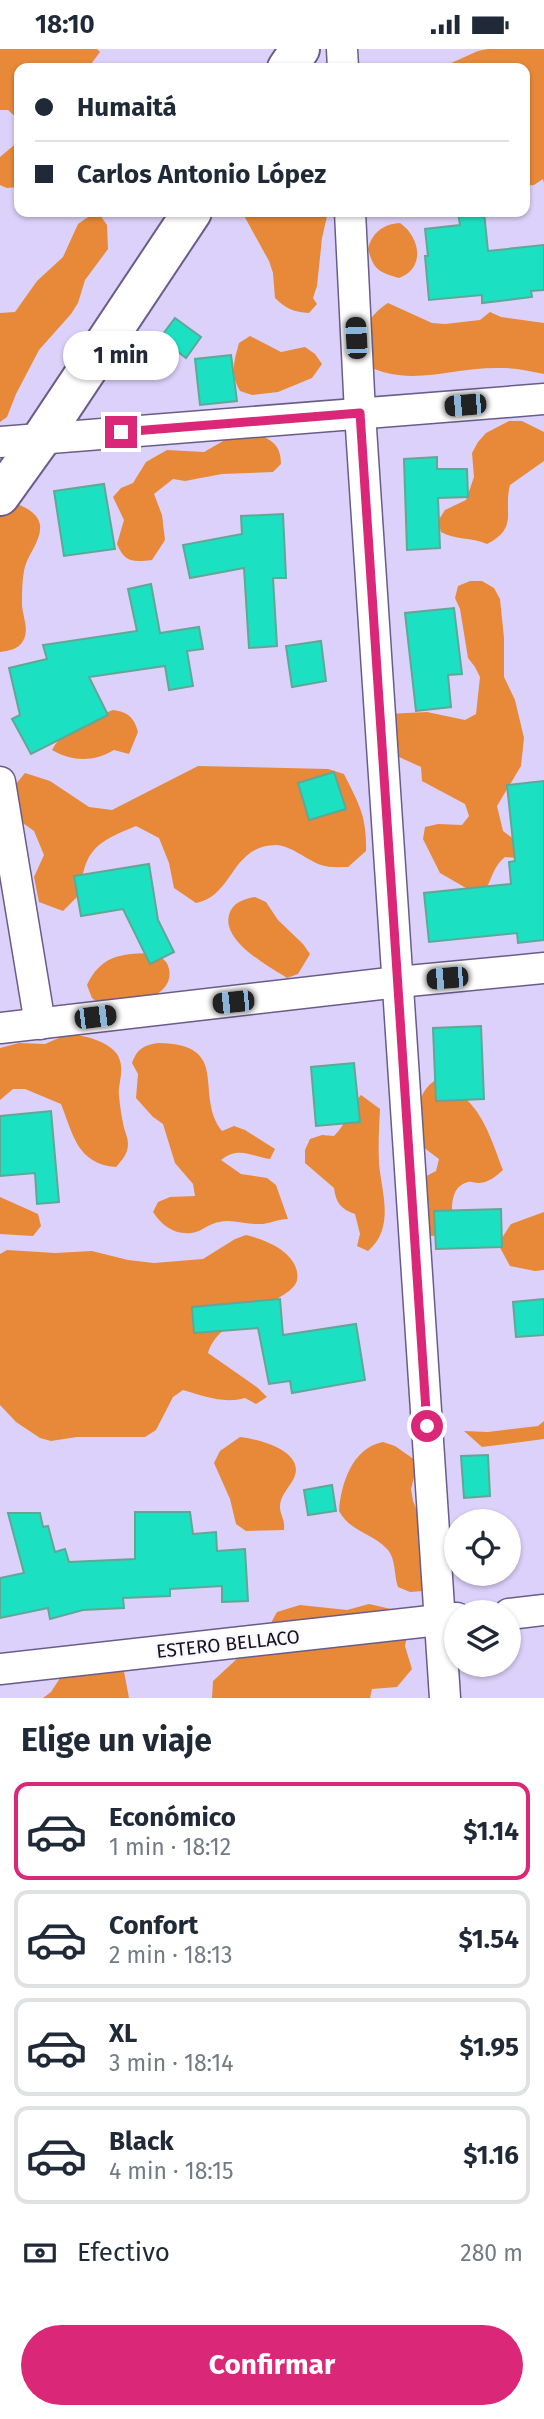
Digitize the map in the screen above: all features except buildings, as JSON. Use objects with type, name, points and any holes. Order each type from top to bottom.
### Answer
[{"type":"main road","points":[[0,496],[189,217]]},
{"type":"street","points":[[350,217],[360,413],[398,982],[447,1600]]},
{"type":"street","points":[[0,442],[544,399]]},
{"type":"street","points":[[0,782],[40,1024]]},
{"type":"street","points":[[0,1028],[544,968]]},
{"type":"street","points":[[521,1612],[544,1610]]},
{"type":"street","name":"ESTERO BELLACO","points":[[0,1669],[444,1619]]},
{"type":"street","points":[[445,1698],[446,1677]]},
{"type":"shaded area","points":[[0,49],[97,49],[100,52],[92,63],[14,63],[14,115],[8,110],[0,110]]},
{"type":"shaded area","points":[[544,49],[544,183],[543,179],[530,185],[530,63],[451,63],[478,51]]},
{"type":"shaded area","points":[[14,145],[14,187],[0,185],[0,157]]},
{"type":"shaded area","points":[[88,217],[101,217],[107,225],[108,249],[85,280],[78,303],[71,314],[39,350],[7,417],[0,422],[0,313],[15,312],[37,281],[63,257],[78,224]]},
{"type":"shaded area","points":[[245,217],[327,217],[313,298],[317,304],[309,313],[290,309],[275,298],[269,261]]},
{"type":"shaded area","points":[[400,223],[412,236],[417,252],[413,267],[399,278],[378,269],[372,262],[368,249],[372,238],[380,230]]},
{"type":"shaded area","points":[[388,303],[432,323],[480,320],[490,312],[501,317],[544,323],[544,374],[501,368],[408,376],[372,368],[352,358],[370,320]]},
{"type":"shaded area","points":[[250,336],[281,352],[305,347],[315,354],[322,364],[312,378],[278,392],[252,395],[240,391],[235,379],[234,362],[239,343]]},
{"type":"shaded area","points":[[509,421],[522,421],[544,432],[544,461],[510,485],[508,519],[503,532],[487,544],[441,532],[438,521],[445,510],[466,500],[474,477],[472,453],[478,442],[486,433]]},
{"type":"shaded area","points":[[250,432],[268,439],[279,451],[281,464],[273,472],[222,474],[185,481],[173,479],[154,494],[162,515],[165,540],[152,560],[135,561],[123,555],[117,544],[124,520],[113,497],[121,488],[133,483],[146,462],[167,450],[204,452],[237,433]]},
{"type":"shaded area","points":[[12,502],[33,513],[39,520],[40,531],[23,575],[25,636],[16,648],[0,652],[0,511]]},
{"type":"shaded area","points":[[470,581],[482,581],[494,588],[500,599],[504,677],[515,700],[524,738],[521,766],[497,806],[503,831],[523,846],[529,859],[505,857],[495,869],[484,892],[473,892],[440,873],[423,839],[425,827],[438,824],[462,825],[469,816],[465,804],[422,781],[421,767],[399,757],[390,748],[387,714],[427,712],[465,720],[476,714],[480,677],[468,658],[460,609],[455,598],[458,586]]},
{"type":"shaded area","points":[[113,710],[130,716],[138,732],[129,754],[114,750],[99,757],[83,759],[68,757],[52,750],[71,729]]},
{"type":"shaded area","points":[[198,766],[328,769],[344,774],[361,811],[366,851],[348,867],[327,867],[281,846],[261,847],[240,862],[218,891],[208,899],[196,903],[174,888],[169,863],[159,838],[136,826],[111,837],[94,849],[85,867],[80,894],[63,911],[39,902],[34,877],[44,855],[34,831],[13,816],[10,791],[25,773],[50,781],[89,807],[112,810]]},
{"type":"shaded area","points":[[255,897],[266,902],[278,920],[310,954],[298,974],[287,978],[248,952],[232,934],[229,925],[230,911],[239,902]]},
{"type":"shaded area","points":[[149,953],[164,960],[169,969],[169,979],[159,993],[112,1013],[92,998],[87,985],[92,975],[105,962],[129,954]]},
{"type":"shaded area","points":[[68,1034],[101,1042],[113,1049],[120,1059],[119,1096],[128,1144],[126,1154],[116,1167],[93,1160],[78,1146],[61,1104],[25,1089],[13,1089],[0,1100],[0,1048],[19,1043],[45,1044]]},
{"type":"shaded area","points":[[158,1043],[181,1046],[196,1052],[204,1062],[210,1102],[222,1131],[234,1126],[275,1149],[270,1159],[239,1153],[221,1160],[241,1174],[267,1178],[276,1185],[288,1219],[261,1224],[224,1221],[199,1231],[185,1233],[167,1227],[157,1218],[153,1212],[158,1202],[170,1197],[195,1196],[193,1184],[175,1163],[163,1124],[136,1098],[138,1074],[132,1063],[142,1049]]},
{"type":"shaded area","points":[[437,1079],[461,1095],[480,1116],[503,1170],[486,1181],[468,1182],[457,1189],[453,1201],[453,1226],[444,1235],[418,1237],[415,1182],[436,1171],[439,1159],[419,1144],[419,1108],[424,1092]]},
{"type":"shaded area","points":[[361,1095],[380,1109],[379,1164],[385,1210],[382,1232],[368,1251],[357,1246],[360,1234],[355,1214],[340,1205],[334,1188],[305,1163],[305,1150],[310,1139],[322,1135],[334,1136]]},
{"type":"shaded area","points":[[0,1197],[38,1214],[41,1226],[33,1236],[0,1234]]},
{"type":"shaded area","points":[[544,1212],[544,1270],[510,1266],[498,1244],[511,1224]]},
{"type":"shaded area","points":[[246,1235],[266,1241],[284,1252],[296,1267],[297,1281],[284,1294],[228,1326],[208,1353],[267,1397],[256,1404],[245,1398],[221,1400],[183,1390],[173,1397],[156,1430],[145,1437],[77,1437],[51,1441],[40,1438],[16,1422],[0,1405],[0,1254],[7,1250],[55,1253],[92,1251],[154,1263],[203,1259]]},
{"type":"shaded area","points":[[544,1421],[544,1439],[482,1447],[464,1431],[488,1432],[538,1426]]},
{"type":"shaded area","points":[[240,1437],[279,1448],[293,1460],[296,1469],[294,1478],[280,1504],[284,1530],[246,1531],[236,1524],[230,1499],[214,1463],[220,1451]]},
{"type":"shaded area","points":[[383,1442],[395,1446],[415,1460],[417,1466],[411,1489],[431,1582],[423,1591],[410,1592],[398,1587],[393,1562],[387,1549],[349,1524],[339,1511],[342,1490],[356,1459],[372,1446]]},
{"type":"shaded area","points":[[369,1604],[391,1609],[409,1623],[405,1646],[412,1669],[397,1687],[372,1689],[370,1698],[212,1698],[213,1681],[266,1632],[277,1612],[300,1605],[347,1610]]},
{"type":"shaded area","points":[[77,1652],[123,1666],[129,1698],[43,1698],[51,1692]]},
{"type":"route","points":[[121,432],[360,413],[427,1426]]}]
